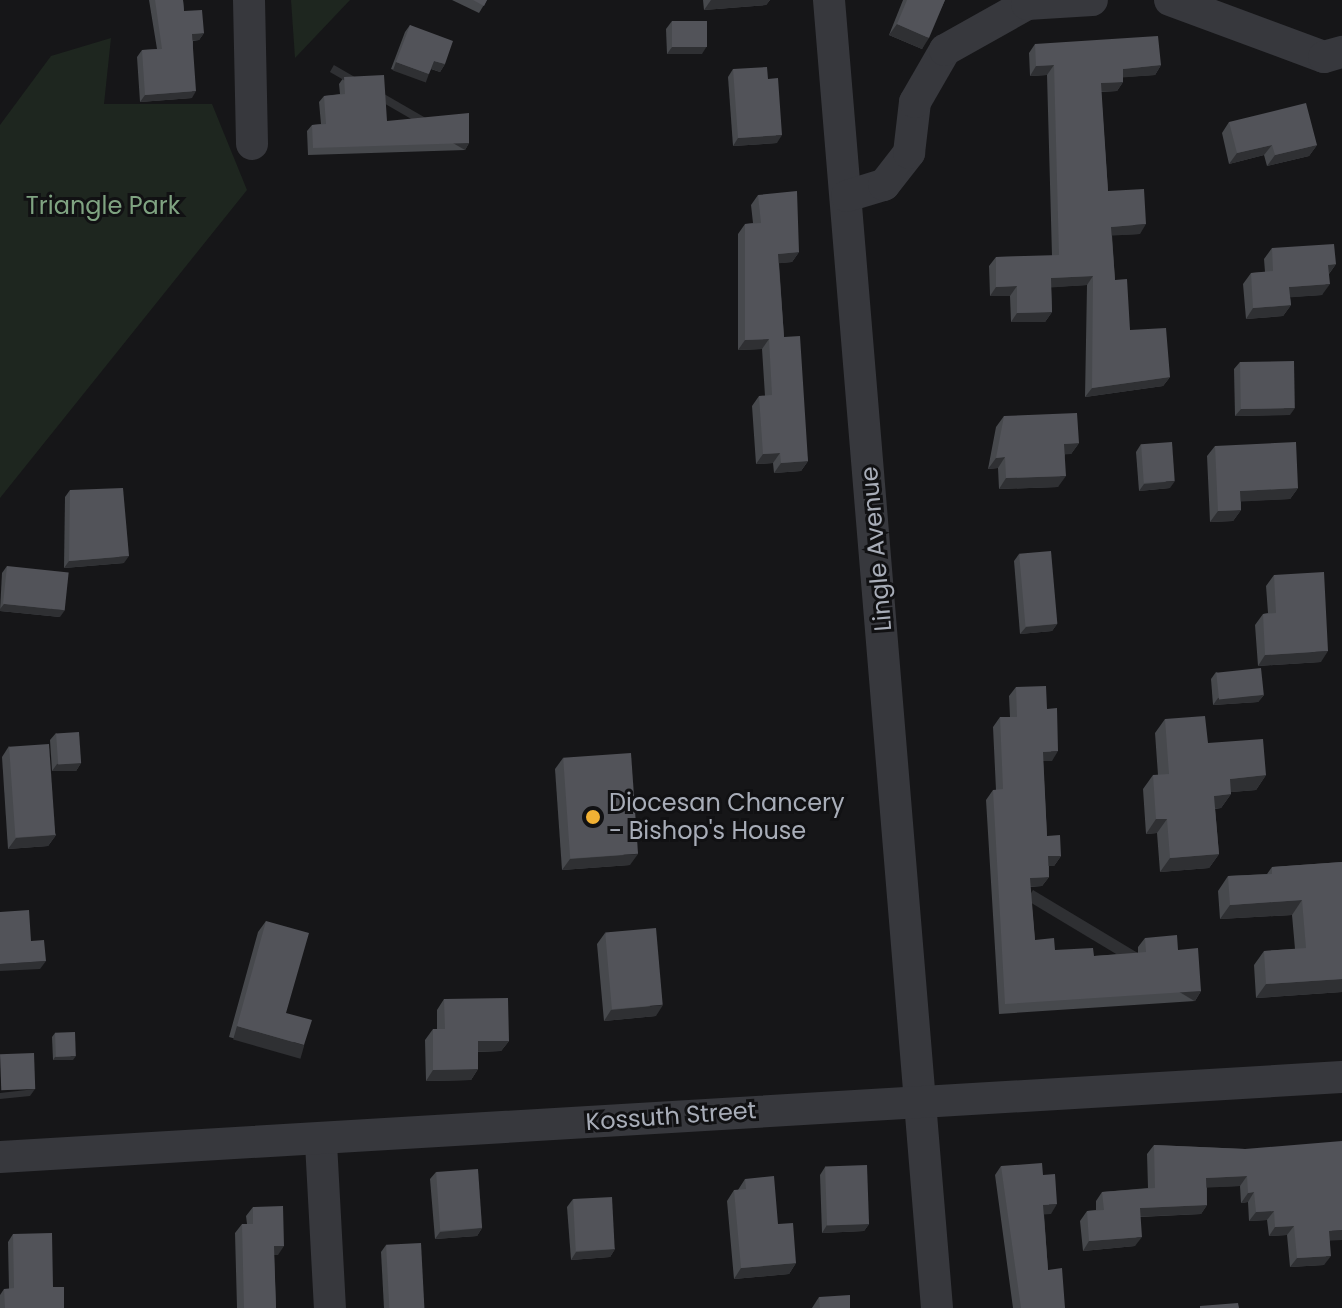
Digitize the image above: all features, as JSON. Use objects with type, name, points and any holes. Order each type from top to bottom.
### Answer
[{"type":"street","points":[[249,0],[252,144]]},
{"type":"street","name":"Lingle Avenue","points":[[829,0],[922,1097],[937,1308]]},
{"type":"street","points":[[847,196],[884,185],[909,153],[915,102],[945,50],[1027,4],[1092,0]]},
{"type":"street","points":[[1170,0],[1324,57],[1342,52]]},
{"type":"street","name":"Kossuth Street","points":[[0,1157],[321,1143],[922,1097],[1342,1077]]},
{"type":"street","points":[[321,1143],[330,1308]]},
{"type":"green space","points":[[291,0],[350,0],[295,58]]},
{"type":"green space","name":"Triangle Park","points":[[111,38],[104,104],[212,104],[247,190],[0,498],[0,125],[51,56]]},
{"type":"building","points":[[155,0],[183,0],[184,11],[202,10],[204,33],[192,34],[196,91],[145,95],[142,50],[162,49]]},
{"type":"building","points":[[473,0],[487,0],[484,6]]},
{"type":"building","points":[[907,0],[945,0],[929,38],[897,24]]},
{"type":"building","points":[[672,21],[707,21],[707,47],[672,47]]},
{"type":"building","points":[[410,25],[453,41],[445,64],[434,61],[429,74],[396,62]]},
{"type":"building","points":[[1158,36],[1161,65],[1123,69],[1123,82],[1101,83],[1108,191],[1144,189],[1146,224],[1111,227],[1115,280],[1127,279],[1130,330],[1166,328],[1170,377],[1092,388],[1093,276],[1051,278],[1052,312],[1017,313],[1017,286],[996,287],[996,257],[1059,255],[1054,65],[1036,66],[1035,44]]},
{"type":"building","points":[[767,67],[768,79],[778,78],[782,135],[738,138],[733,69]]},
{"type":"building","points":[[384,75],[387,121],[469,113],[469,143],[313,148],[312,125],[326,124],[324,96],[345,94],[344,77]]},
{"type":"building","points":[[1306,103],[1317,145],[1275,155],[1272,145],[1237,153],[1229,122]]},
{"type":"building","points":[[797,191],[799,252],[778,254],[784,337],[800,336],[808,461],[781,463],[780,453],[763,454],[759,396],[772,395],[769,339],[745,340],[745,224],[761,223],[758,195]]},
{"type":"building","points":[[1334,244],[1336,264],[1328,265],[1330,284],[1289,287],[1291,305],[1253,308],[1251,273],[1273,271],[1272,248]]},
{"type":"building","points":[[1294,361],[1295,408],[1241,409],[1240,362]]},
{"type":"building","points":[[1077,413],[1079,443],[1064,444],[1066,476],[1006,478],[1005,457],[996,458],[1004,416]]},
{"type":"building","points":[[1172,442],[1175,481],[1144,483],[1141,444]]},
{"type":"building","points":[[1296,442],[1298,488],[1240,491],[1241,510],[1218,511],[1215,446]]},
{"type":"building","points":[[123,488],[129,556],[69,561],[70,490]]},
{"type":"building","points":[[1051,551],[1057,624],[1025,627],[1019,554]]},
{"type":"building","points":[[7,566],[69,572],[65,610],[3,604]]},
{"type":"building","points":[[1324,572],[1328,651],[1265,655],[1263,614],[1276,613],[1274,575]]},
{"type":"building","points":[[1261,668],[1264,695],[1219,700],[1216,673]]},
{"type":"building","points":[[1046,686],[1047,709],[1057,708],[1058,751],[1043,752],[1047,836],[1060,835],[1061,856],[1048,856],[1049,877],[1030,878],[1035,940],[1054,938],[1055,950],[1093,948],[1094,956],[1146,952],[1145,938],[1177,935],[1178,950],[1198,948],[1201,991],[1005,1004],[993,790],[1003,789],[1000,717],[1017,717],[1016,687]]},
{"type":"building","points":[[1205,716],[1208,743],[1263,739],[1266,775],[1230,779],[1231,794],[1214,796],[1219,854],[1170,858],[1167,819],[1156,819],[1153,775],[1169,774],[1165,719]]},
{"type":"building","points":[[79,732],[81,763],[58,765],[56,734]]},
{"type":"building","points":[[49,744],[55,835],[15,838],[9,747]]},
{"type":"building","name":"Diocesan Chancery - Bishop's House","points":[[631,753],[638,854],[570,858],[563,758]]},
{"type":"building","points":[[1342,862],[1342,979],[1266,984],[1264,951],[1306,948],[1302,900],[1230,905],[1228,876],[1272,874],[1272,867]]},
{"type":"building","points":[[29,910],[31,941],[44,940],[46,961],[0,964],[0,912]]},
{"type":"building","points":[[266,921],[309,933],[286,1013],[312,1020],[304,1045],[237,1026]]},
{"type":"building","points":[[656,928],[663,1005],[612,1009],[605,932]]},
{"type":"building","points":[[508,998],[509,1041],[478,1041],[478,1069],[433,1070],[433,1029],[445,1029],[444,999]]},
{"type":"building","points":[[75,1032],[76,1056],[56,1057],[55,1033]]},
{"type":"building","points":[[34,1053],[35,1089],[1,1090],[0,1054]]},
{"type":"building","points":[[1342,1141],[1342,1230],[1329,1231],[1331,1256],[1297,1258],[1294,1226],[1275,1227],[1274,1211],[1256,1212],[1254,1192],[1248,1193],[1247,1176],[1206,1178],[1207,1205],[1140,1208],[1142,1237],[1089,1241],[1087,1211],[1104,1210],[1102,1192],[1155,1188],[1154,1145],[1245,1149]]},
{"type":"building","points":[[1042,1163],[1043,1175],[1055,1174],[1057,1204],[1043,1205],[1048,1270],[1062,1268],[1065,1308],[1021,1308],[1001,1166]]},
{"type":"building","points":[[867,1165],[869,1224],[827,1225],[825,1166]]},
{"type":"building","points":[[478,1169],[482,1228],[440,1231],[436,1172]]},
{"type":"building","points":[[774,1176],[778,1224],[793,1223],[796,1263],[741,1268],[734,1190],[746,1189],[745,1179]]},
{"type":"building","points":[[612,1197],[615,1249],[576,1251],[573,1199]]},
{"type":"building","points":[[283,1206],[284,1246],[274,1246],[276,1308],[244,1308],[242,1224],[253,1224],[253,1207]]},
{"type":"building","points":[[52,1233],[53,1287],[64,1287],[64,1308],[5,1308],[4,1289],[14,1288],[13,1234]]},
{"type":"building","points":[[421,1243],[424,1308],[389,1308],[386,1245]]},
{"type":"building","points":[[850,1295],[850,1308],[820,1308],[819,1297]]},
{"type":"building","points":[[1238,1303],[1239,1308],[1200,1308],[1200,1306]]},
{"type":"place","name":"Diocesan Chancery - Bishop's House","points":[[593,817]]}]
